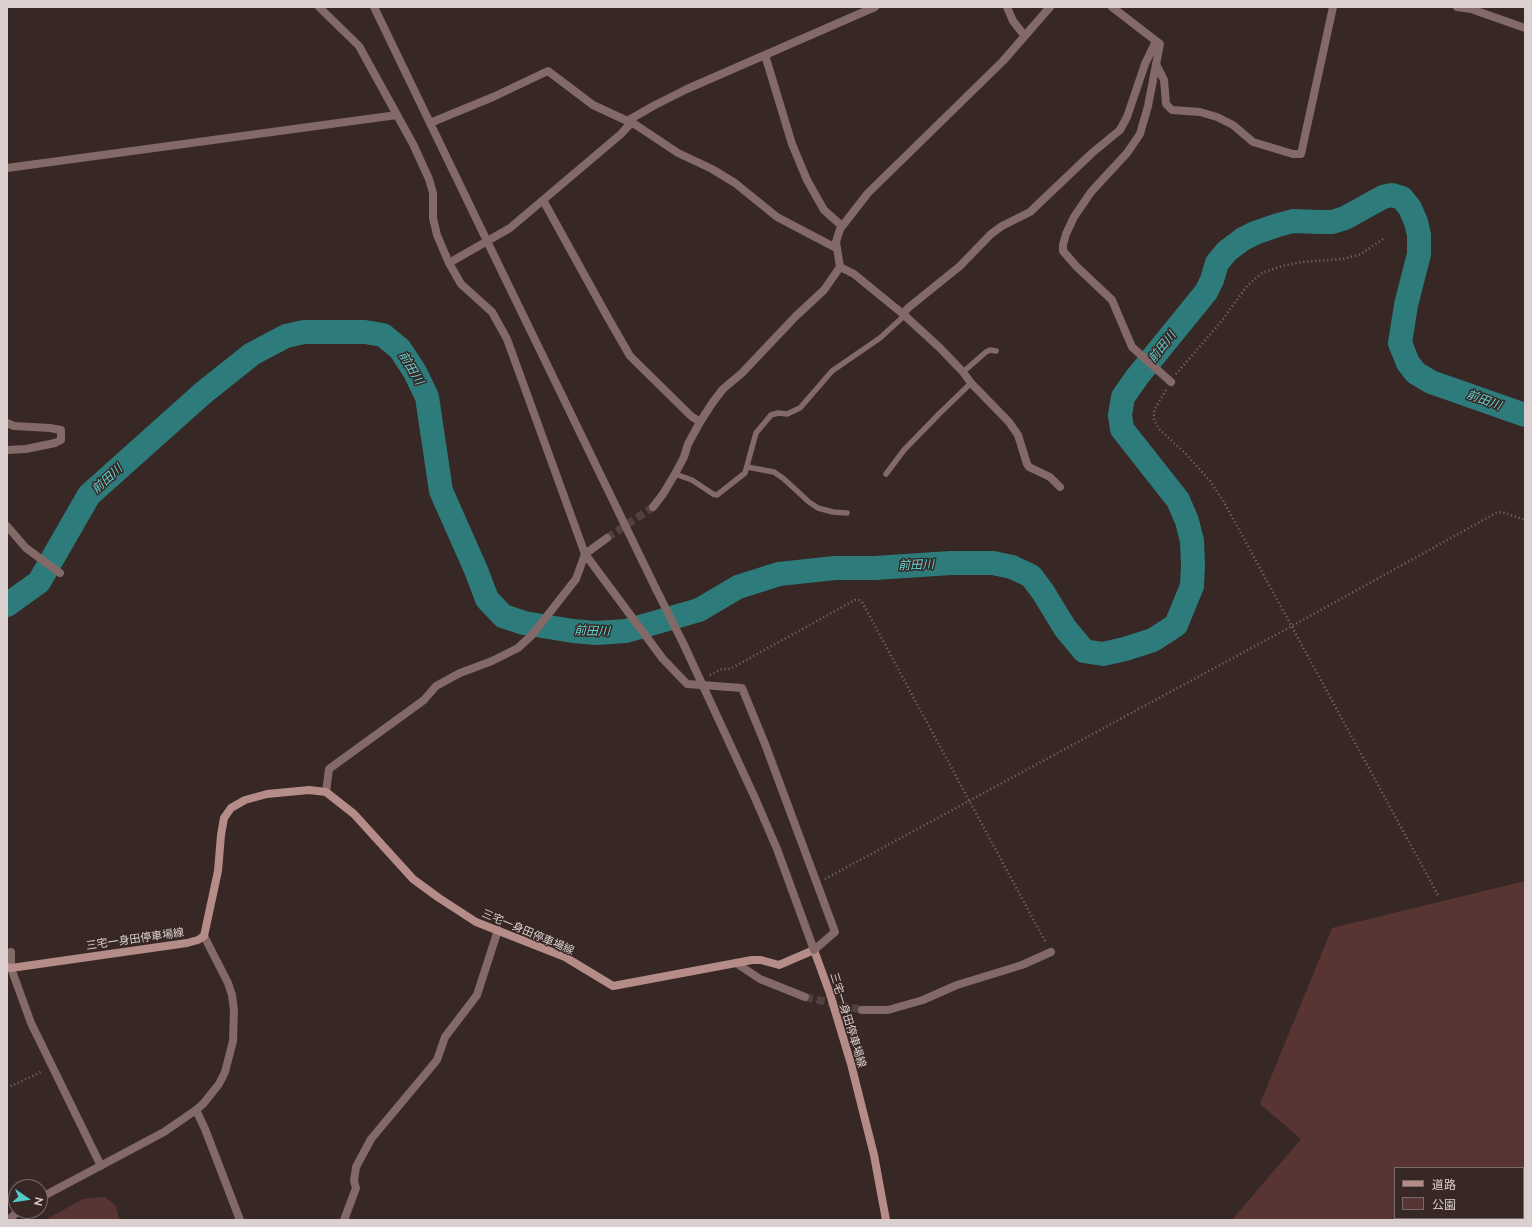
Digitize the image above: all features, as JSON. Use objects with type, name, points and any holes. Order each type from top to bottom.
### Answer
[{"type":"main road","points":[[204,936],[218,871],[224,818],[231,808],[245,800],[267,794],[309,790],[326,792]]},
{"type":"main road","name":"三宅一身田停車場線","points":[[326,792],[354,814],[413,879],[438,898],[476,922],[565,957],[613,986],[736,963],[761,960],[779,965],[814,950],[830,994],[851,1064],[874,1155],[886,1220]]},
{"type":"main road","name":"三宅一身田停車場線","points":[[9,968],[187,943],[198,940],[204,936]]},
{"type":"street","points":[[320,7],[359,46],[413,144],[429,179],[433,194],[433,218],[437,235],[449,263],[461,284],[492,312],[507,339],[585,554],[663,659],[687,684],[742,688],[768,751],[835,932],[814,950],[777,849],[755,798],[628,528],[374,7]]},
{"type":"street","points":[[449,263],[510,228],[621,134],[629,122],[655,105],[681,92],[875,7]]},
{"type":"street","points":[[1007,7],[1013,21],[1024,35]]},
{"type":"street","points":[[653,506],[663,494],[675,474],[684,457],[688,444],[713,402],[795,317],[824,290],[840,267],[836,242],[840,229],[868,193],[1003,61],[1024,35],[1050,7]]},
{"type":"street","points":[[1112,7],[1160,44],[1148,106],[1140,134],[1127,153],[1091,192],[1074,217],[1066,234],[1063,251],[1066,256],[1112,300],[1132,347],[1171,382]]},
{"type":"street","points":[[1156,64],[1164,80],[1166,104],[1172,110],[1200,112],[1217,117],[1233,125],[1254,142],[1293,154],[1301,154],[1333,7]]},
{"type":"street","points":[[1456,7],[1471,9],[1525,28]]},
{"type":"street","points":[[904,315],[908,308],[960,266],[991,234],[1002,226],[1030,212],[1092,153],[1120,130],[1127,118],[1145,64],[1156,40]]},
{"type":"street","points":[[765,55],[792,144],[807,180],[824,210],[842,226]]},
{"type":"street","points":[[430,123],[493,97],[548,71],[593,105],[629,122],[678,153],[712,169],[735,183],[777,217],[836,248]]},
{"type":"street","points":[[7,168],[397,116]]},
{"type":"street","points":[[543,200],[630,356],[691,416],[700,422]]},
{"type":"street","points":[[840,267],[854,274],[904,315],[963,372],[1018,435],[1029,467],[1050,477],[1060,487]]},
{"type":"street","points":[[7,423],[14,426],[61,430],[61,440],[55,443],[26,449],[7,450]]},
{"type":"street","points":[[7,526],[26,548],[60,573]]},
{"type":"street","points":[[326,792],[329,769],[424,700],[436,686],[460,673],[492,661],[518,648],[532,635],[576,579],[585,554],[607,538]]},
{"type":"street","points":[[344,1220],[356,1188],[354,1181],[356,1167],[371,1139],[438,1060],[445,1037],[477,995],[498,930]]},
{"type":"street","points":[[48,1194],[164,1132],[196,1110],[211,1094],[225,1072],[233,1041],[235,1024],[232,995],[228,983],[204,936]]},
{"type":"street","points":[[11,952],[9,968],[31,1023],[101,1166]]},
{"type":"street","points":[[862,1010],[888,1010],[923,1000],[957,985],[1022,965],[1051,952]]},
{"type":"street","points":[[736,963],[760,979],[805,997]]},
{"type":"street","points":[[196,1110],[205,1129],[240,1220]]},
{"type":"lane","points":[[675,474],[692,480],[713,494],[717,495],[745,473],[756,433],[771,415],[778,413],[787,414],[800,408],[832,371],[880,338],[904,315]]},
{"type":"lane","points":[[963,372],[986,352],[990,350],[996,351]]},
{"type":"lane","points":[[886,474],[904,450],[940,412],[972,383]]},
{"type":"lane","points":[[747,467],[774,472],[818,508],[833,512],[847,513]]},
{"type":"path","points":[[1383,239],[1361,254],[1343,259],[1288,264],[1262,273],[1247,286],[1220,323],[1171,382],[1154,410],[1154,420],[1159,429],[1185,453],[1216,489],[1439,897]]},
{"type":"path","points":[[816,883],[1292,626],[1496,513],[1502,512],[1525,520]]},
{"type":"path","points":[[708,675],[730,669],[855,600],[862,602],[1051,952]]},
{"type":"path","points":[[7,1088],[52,1066]]},
{"type":"green space","points":[[1525,881],[1525,1220],[1232,1220],[1301,1139],[1260,1104],[1332,928]]},
{"type":"green space","points":[[105,1197],[116,1206],[119,1220],[45,1220],[48,1219],[83,1199]]},
{"type":"waterway","name":"前田川","points":[[7,605],[39,582],[89,495],[203,393],[252,354],[286,336],[304,332],[365,332],[383,335],[400,349],[415,372],[427,397],[441,491],[476,570],[487,599],[503,616],[524,623],[573,631],[596,633],[626,631],[699,610],[738,587],[779,574],[835,568],[875,568],[951,563],[993,563],[1012,567],[1031,576],[1043,592],[1065,628],[1084,651],[1103,654],[1125,649],[1153,640],[1176,625],[1192,586],[1193,565],[1192,541],[1187,521],[1178,500],[1122,429],[1120,415],[1123,397],[1137,377],[1206,292],[1212,280],[1217,263],[1227,251],[1243,239],[1278,225],[1293,221],[1332,222],[1345,218],[1383,197],[1392,195],[1402,198],[1410,208],[1416,222],[1419,235],[1419,254],[1406,305],[1400,343],[1408,363],[1416,373],[1431,382],[1525,415]]},
{"type":"tunnel","points":[[607,538],[653,507]]},
{"type":"tunnel","points":[[805,997],[862,1010]]}]
